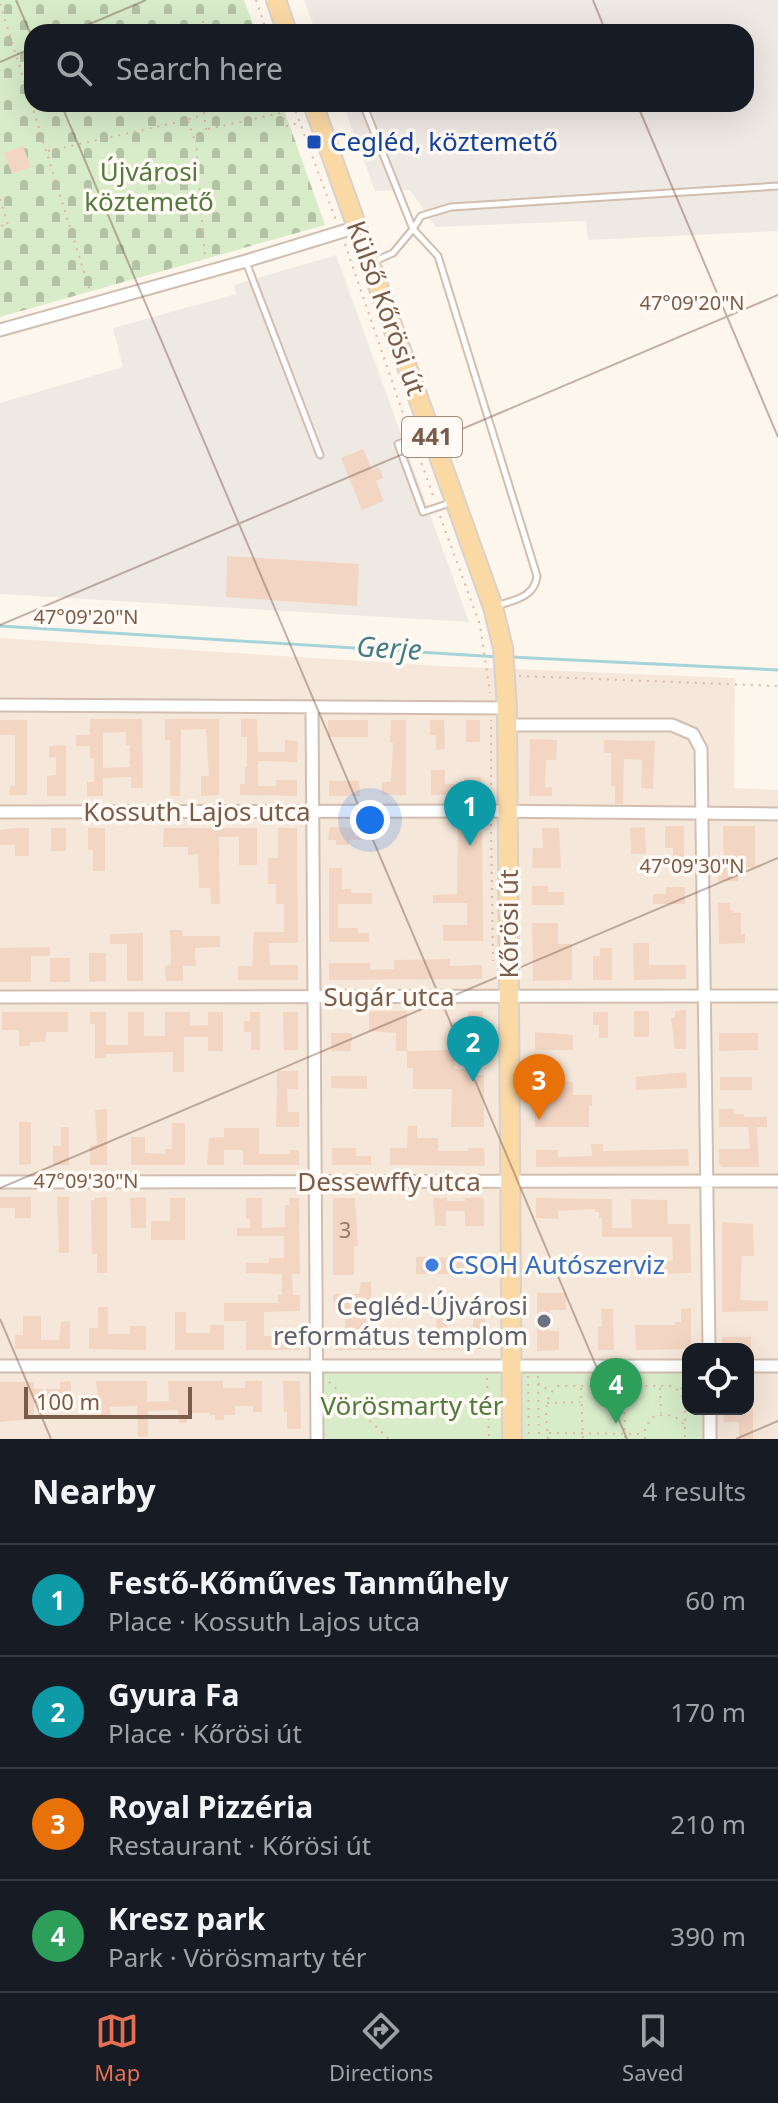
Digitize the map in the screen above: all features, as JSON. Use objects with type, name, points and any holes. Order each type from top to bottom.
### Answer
[{"type":"main road","points":[[276,0],[284,24]]},
{"type":"main road","name":"Külső Kőrösi út","points":[[315,112],[349,230],[370,263],[431,433],[446,504],[493,607],[501,665]]},
{"type":"main road","name":"Kőrösi út","points":[[501,665],[499,811],[509,996],[512,1439]]},
{"type":"street","points":[[0,330],[349,230]]},
{"type":"street","points":[[0,705],[502,714],[672,725],[693,734],[701,749],[709,1343]]},
{"type":"street","points":[[312,709],[317,1439]]},
{"type":"street","name":"Kossuth Lajos utca","points":[[0,812],[778,814]]},
{"type":"street","name":"Sugár utca","points":[[0,997],[778,996]]},
{"type":"street","name":"Dessewffy utca","points":[[0,1182],[778,1181]]},
{"type":"street","points":[[0,1366],[682,1366]]},
{"type":"street","points":[[754,1366],[778,1366]]},
{"type":"street","points":[[710,1415],[710,1439]]},
{"type":"lane","points":[[366,112],[413,229],[438,256],[537,576],[531,592],[493,607]]},
{"type":"lane","points":[[370,263],[393,253],[421,216],[451,207],[778,186]]},
{"type":"lane","points":[[246,261],[320,455]]},
{"type":"lane","points":[[431,433],[398,444],[423,512],[446,504]]},
{"type":"path","points":[[256,0],[264,24]]},
{"type":"path","points":[[0,4],[24,79]]},
{"type":"path","points":[[16,54],[24,52]]},
{"type":"path","points":[[35,112],[94,303]]},
{"type":"path","points":[[296,112],[349,230],[412,439],[446,504],[483,642],[501,665],[493,965]]},
{"type":"path","points":[[196,142],[206,129],[281,113],[287,126],[299,122]]},
{"type":"path","points":[[47,151],[204,114],[206,129]]},
{"type":"path","points":[[187,120],[196,142],[205,273]]},
{"type":"path","points":[[0,199],[8,225],[0,226]]},
{"type":"path","points":[[501,665],[778,686]]},
{"type":"path","points":[[487,1365],[489,1439]]},
{"type":"path","points":[[538,1366],[539,1439]]},
{"type":"path","points":[[318,1381],[329,1382],[389,1439]]},
{"type":"path","points":[[538,1383],[551,1391]]},
{"type":"path","points":[[548,1439],[547,1403],[551,1391],[558,1386],[672,1386],[680,1390],[684,1398],[685,1439]]},
{"type":"path","points":[[581,1386],[583,1439]]},
{"type":"path","points":[[624,1386],[625,1439]]},
{"type":"path","points":[[660,1386],[661,1414]]},
{"type":"path","points":[[547,1403],[581,1402]]},
{"type":"path","points":[[645,1439],[648,1422],[661,1414],[674,1416],[684,1425]]},
{"type":"path","points":[[548,1433],[644,1434]]},
{"type":"shaded area","points":[[304,0],[778,0],[778,231],[588,240],[586,221],[436,227],[410,190],[375,191],[346,112],[754,112],[754,24],[313,24]]},
{"type":"shaded area","points":[[336,255],[469,622],[0,594],[0,403],[123,367],[113,328],[236,294],[234,285]]},
{"type":"shaded area","points":[[0,638],[440,666],[735,678],[734,788],[778,790],[778,1439],[0,1439]]},
{"type":"green space","name":"Újvárosi köztemető","points":[[0,0],[244,0],[253,24],[24,24],[24,112],[285,112],[325,225],[0,317]]},
{"type":"green space","name":"Vörösmarty tér","points":[[522,1371],[682,1371],[682,1415],[704,1415],[704,1439],[522,1439]]},
{"type":"green space","name":"Vörösmarty tér","points":[[321,1372],[504,1372],[505,1439],[320,1439]]},
{"type":"building","points":[[23,146],[31,167],[12,174],[4,153]]},
{"type":"building","points":[[363,449],[372,470],[379,467],[383,478],[376,481],[384,501],[362,510],[341,458]]},
{"type":"building","points":[[227,556],[359,564],[357,606],[226,597]]},
{"type":"building","points":[[90,719],[142,719],[143,788],[131,788],[131,777],[103,778],[103,796],[87,796],[87,782],[94,782],[94,758],[90,758],[90,746],[76,746],[76,735],[90,735]],"holes":[[[126,732],[126,745],[130,745],[130,767],[103,768],[103,733]]]},
{"type":"building","points":[[165,719],[219,719],[219,795],[201,796],[201,776],[209,776],[206,729],[181,730],[180,796],[170,796],[170,740],[165,740]]},
{"type":"building","points":[[241,719],[257,719],[258,752],[285,752],[285,740],[298,741],[297,762],[258,761],[258,786],[276,786],[276,780],[297,780],[297,796],[240,795],[240,784],[245,784],[247,767],[247,737],[241,737]]},
{"type":"building","points":[[0,720],[27,720],[27,795],[9,795],[10,786],[15,786],[15,735],[0,735]]},
{"type":"building","points":[[328,720],[368,720],[368,737],[328,737]]},
{"type":"building","points":[[391,720],[406,720],[406,795],[382,795],[382,782],[391,782]]},
{"type":"building","points":[[430,720],[444,720],[445,749],[436,750],[436,735],[430,735]]},
{"type":"building","points":[[466,720],[480,720],[480,742],[466,742]]},
{"type":"building","points":[[530,739],[557,740],[556,760],[546,760],[545,787],[552,787],[552,796],[529,796]]},
{"type":"building","points":[[604,740],[655,741],[653,789],[641,788],[642,760],[624,759],[623,804],[615,804],[615,786],[611,786],[611,753],[604,753]]},
{"type":"building","points":[[66,745],[66,796],[47,796],[47,776],[56,775],[56,757],[49,758],[49,746]]},
{"type":"building","points":[[431,770],[445,770],[445,784],[464,784],[464,778],[481,777],[481,794],[431,795]]},
{"type":"building","points":[[329,781],[359,781],[360,796],[329,796]]},
{"type":"building","points":[[665,826],[684,826],[684,866],[673,866],[673,848],[665,848]]},
{"type":"building","points":[[723,826],[755,826],[755,867],[738,868],[738,881],[718,881],[718,866],[724,866]]},
{"type":"building","points":[[330,827],[362,828],[362,840],[349,840],[349,845],[336,845],[336,840],[328,840]]},
{"type":"building","points":[[458,827],[482,827],[483,941],[443,941],[443,925],[467,925],[467,903],[433,903],[433,895],[457,894]]},
{"type":"building","points":[[645,827],[646,854],[631,854],[630,828]]},
{"type":"building","points":[[29,828],[29,856],[15,856],[15,845],[0,845],[0,830]]},
{"type":"building","points":[[51,828],[66,828],[66,851],[51,851]]},
{"type":"building","points":[[88,828],[105,828],[105,871],[93,871],[93,850],[88,850]]},
{"type":"building","points":[[164,828],[257,828],[257,865],[239,865],[239,837],[219,837],[220,904],[211,904],[210,888],[199,888],[198,854],[188,855],[188,847],[163,847]]},
{"type":"building","points":[[278,828],[297,828],[298,943],[269,943],[270,965],[298,965],[298,980],[238,980],[238,966],[252,966],[254,932],[284,932],[284,904],[276,904],[276,884],[268,884],[268,858],[278,858]]},
{"type":"building","points":[[542,828],[559,828],[561,868],[532,868],[533,848],[543,848]]},
{"type":"building","points":[[329,868],[342,868],[342,889],[351,889],[351,893],[372,893],[372,904],[338,904],[338,928],[358,928],[358,933],[369,933],[369,942],[329,942]]},
{"type":"building","points":[[532,886],[548,886],[548,892],[564,892],[564,905],[532,905]]},
{"type":"building","points":[[666,887],[685,887],[685,904],[653,904],[653,894],[666,894]]},
{"type":"building","points":[[718,903],[730,903],[733,913],[741,913],[741,934],[745,934],[745,943],[719,944]]},
{"type":"building","points":[[532,923],[558,923],[558,944],[572,944],[572,980],[533,981]]},
{"type":"building","points":[[170,930],[182,930],[183,936],[220,936],[220,947],[195,948],[196,966],[183,966],[183,981],[166,981],[165,966],[171,965]]},
{"type":"building","points":[[143,933],[143,981],[127,981],[127,944],[110,944],[110,934]]},
{"type":"building","points":[[633,943],[649,943],[649,965],[686,965],[686,979],[634,980]]},
{"type":"building","points":[[50,947],[50,956],[31,956],[31,982],[0,982],[0,948]]},
{"type":"building","points":[[600,948],[612,948],[612,980],[593,980],[593,956],[600,956]]},
{"type":"building","points":[[89,953],[106,953],[106,981],[89,982]]},
{"type":"building","points":[[50,958],[70,958],[70,982],[50,982]]},
{"type":"building","points":[[450,959],[450,966],[482,965],[482,979],[329,980],[329,963],[370,963],[370,970],[394,969],[394,960]]},
{"type":"building","points":[[686,1010],[686,1049],[675,1049],[671,1018],[675,1018],[675,1011]]},
{"type":"building","points":[[369,1011],[407,1011],[407,1051],[396,1051],[396,1033],[369,1031]]},
{"type":"building","points":[[468,1011],[483,1011],[484,1034],[463,1035],[463,1050],[455,1051],[454,1069],[468,1069],[477,1075],[484,1075],[484,1127],[451,1127],[452,1089],[413,1089],[413,1068],[407,1068],[407,1051],[453,1050],[453,1031],[450,1031],[449,1022],[468,1022]]},
{"type":"building","points":[[634,1011],[649,1011],[649,1037],[634,1037]]},
{"type":"building","points":[[2,1012],[68,1012],[68,1032],[46,1032],[45,1042],[19,1046],[19,1030],[2,1030]]},
{"type":"building","points":[[90,1012],[106,1012],[106,1045],[128,1045],[128,1012],[144,1012],[144,1036],[165,1036],[165,1012],[190,1012],[190,1026],[208,1025],[208,1012],[223,1012],[223,1051],[208,1051],[208,1037],[184,1037],[184,1072],[173,1072],[173,1052],[106,1054],[106,1058],[95,1058],[95,1024],[90,1024]]},
{"type":"building","points":[[250,1012],[260,1012],[260,1050],[251,1050],[251,1032],[244,1032],[244,1021],[250,1021]]},
{"type":"building","points":[[283,1012],[298,1012],[298,1050],[284,1050]]},
{"type":"building","points":[[593,1012],[608,1012],[608,1038],[599,1038],[599,1025],[593,1025]]},
{"type":"building","points":[[535,1032],[573,1035],[573,1050],[535,1050]]},
{"type":"building","points":[[331,1033],[352,1033],[351,1051],[331,1051]]},
{"type":"building","points":[[719,1033],[758,1033],[758,1050],[719,1051]]},
{"type":"building","points":[[277,1071],[298,1071],[298,1089],[287,1089],[288,1112],[299,1112],[299,1127],[276,1127]]},
{"type":"building","points":[[686,1072],[687,1088],[636,1090],[636,1077]]},
{"type":"building","points":[[331,1076],[367,1076],[367,1089],[331,1088]]},
{"type":"building","points":[[720,1077],[752,1077],[752,1090],[720,1090]]},
{"type":"building","points":[[535,1079],[573,1082],[573,1095],[592,1095],[589,1127],[535,1127]]},
{"type":"building","points":[[107,1109],[107,1165],[90,1165],[90,1145],[97,1145],[95,1110]]},
{"type":"building","points":[[719,1109],[734,1109],[734,1114],[744,1114],[744,1117],[767,1117],[767,1127],[757,1127],[759,1167],[722,1167],[719,1163],[719,1149],[750,1149],[748,1127],[719,1127]]},
{"type":"building","points":[[19,1122],[31,1122],[31,1164],[19,1165]]},
{"type":"building","points":[[172,1123],[185,1123],[185,1165],[131,1165],[131,1137],[145,1137],[145,1153],[165,1154],[165,1149],[172,1149]]},
{"type":"building","points":[[408,1126],[417,1126],[417,1138],[438,1138],[438,1151],[484,1148],[485,1166],[390,1165],[390,1148],[407,1148]]},
{"type":"building","points":[[61,1127],[69,1127],[69,1165],[53,1165],[53,1146],[61,1146]]},
{"type":"building","points":[[224,1128],[259,1128],[259,1154],[290,1154],[290,1150],[299,1150],[299,1165],[243,1165],[243,1150],[224,1150],[224,1165],[207,1165],[209,1138],[224,1137]]},
{"type":"building","points":[[591,1144],[603,1144],[603,1151],[688,1149],[689,1166],[536,1167],[536,1150],[558,1150],[558,1157],[592,1156]]},
{"type":"building","points":[[332,1148],[356,1148],[356,1156],[371,1156],[371,1165],[332,1165]]},
{"type":"building","points":[[0,1197],[31,1197],[31,1218],[15,1218],[15,1208],[0,1208]]},
{"type":"building","points":[[57,1197],[69,1197],[69,1253],[59,1253]]},
{"type":"building","points":[[107,1197],[107,1273],[97,1273],[97,1254],[92,1254],[91,1200]]},
{"type":"building","points":[[146,1197],[146,1228],[131,1228],[130,1198]]},
{"type":"building","points":[[482,1197],[484,1226],[465,1226],[465,1211],[446,1211],[446,1226],[435,1226],[433,1198],[465,1201],[465,1198]]},
{"type":"building","points":[[170,1198],[185,1198],[185,1240],[151,1240],[151,1221],[170,1221]]},
{"type":"building","points":[[246,1198],[262,1198],[262,1228],[285,1227],[285,1205],[290,1205],[289,1198],[299,1198],[300,1274],[292,1274],[293,1295],[300,1295],[300,1311],[264,1312],[264,1336],[300,1336],[300,1350],[246,1350],[246,1321],[224,1321],[224,1303],[278,1303],[278,1295],[282,1295],[282,1274],[246,1273],[246,1263],[269,1263],[269,1258],[284,1258],[284,1236],[237,1236],[237,1228],[250,1228],[250,1219],[246,1219]]},
{"type":"building","points":[[333,1198],[355,1198],[358,1246],[354,1246],[354,1275],[333,1275]]},
{"type":"building","points":[[536,1198],[612,1199],[612,1228],[632,1228],[631,1199],[667,1200],[668,1224],[690,1224],[691,1273],[657,1274],[656,1261],[673,1261],[672,1237],[602,1237],[602,1218],[595,1209],[558,1211],[558,1219],[536,1218]]},
{"type":"building","points":[[722,1222],[753,1224],[754,1256],[742,1256],[740,1300],[768,1301],[768,1311],[722,1312]]},
{"type":"building","points":[[416,1257],[484,1258],[484,1274],[416,1274]]},
{"type":"building","points":[[537,1259],[558,1259],[558,1277],[537,1277]]},
{"type":"building","points":[[361,1282],[371,1282],[372,1342],[396,1341],[396,1329],[408,1329],[408,1350],[334,1350],[334,1339],[346,1339],[345,1311],[334,1311],[333,1294],[359,1294]]},
{"type":"building","name":"Cegléd-Újvárosi református templom","points":[[537,1293],[566,1293],[566,1310],[550,1310],[550,1331],[559,1331],[559,1350],[537,1351]]},
{"type":"building","points":[[473,1302],[485,1302],[485,1349],[432,1350],[432,1341],[437,1341],[436,1313],[447,1313],[447,1336],[473,1336]]},
{"type":"building","points":[[98,1307],[108,1307],[108,1334],[130,1334],[130,1326],[146,1326],[146,1350],[89,1349],[89,1328],[98,1328]]},
{"type":"building","points":[[691,1308],[691,1343],[682,1343],[682,1349],[636,1350],[635,1325],[675,1325],[675,1322],[681,1322],[681,1309]]},
{"type":"building","points":[[601,1309],[613,1309],[614,1350],[598,1350]]},
{"type":"building","points":[[175,1312],[186,1312],[186,1333],[210,1333],[210,1325],[224,1325],[224,1350],[175,1350]]},
{"type":"building","points":[[23,1316],[41,1316],[41,1340],[59,1340],[61,1322],[70,1321],[70,1349],[15,1349],[15,1335],[23,1335]]},
{"type":"building","points":[[722,1337],[751,1337],[751,1343],[722,1343]]},
{"type":"building","points":[[71,1381],[71,1403],[34,1403],[34,1419],[0,1422],[0,1382],[34,1382],[34,1389],[60,1389],[60,1382]]},
{"type":"building","points":[[96,1381],[147,1381],[147,1402],[169,1401],[168,1381],[223,1381],[223,1388],[245,1388],[245,1381],[262,1381],[262,1412],[253,1412],[253,1406],[235,1406],[235,1415],[224,1415],[224,1420],[215,1420],[215,1415],[210,1413],[187,1413],[187,1423],[179,1423],[178,1410],[148,1411],[148,1437],[138,1437],[137,1406],[110,1407],[110,1415],[100,1415]]},
{"type":"building","points":[[283,1381],[300,1381],[301,1429],[287,1429]]},
{"type":"building","points":[[723,1415],[753,1415],[753,1439],[739,1439],[739,1422],[724,1422]]},
{"type":"waterway","name":"Gerje","points":[[0,626],[499,657]]},
{"type":"waterway","name":"Gerje","points":[[510,657],[778,670]]},
{"type":"place","name":"Cegléd, köztemető","points":[[314,142]]},
{"type":"place","name":"Festő-Kőműves Tanműhely","points":[[470,846]]},
{"type":"place","name":"Gyura Fa","points":[[473,1082]]},
{"type":"place","name":"Royal Pizzéria","points":[[539,1120]]},
{"type":"place","name":"CSOH Autószerviz","points":[[432,1265]]},
{"type":"place","name":"Cegléd-Újvárosi református templom","points":[[544,1321]]},
{"type":"place","name":"Kresz park","points":[[616,1424]]}]
